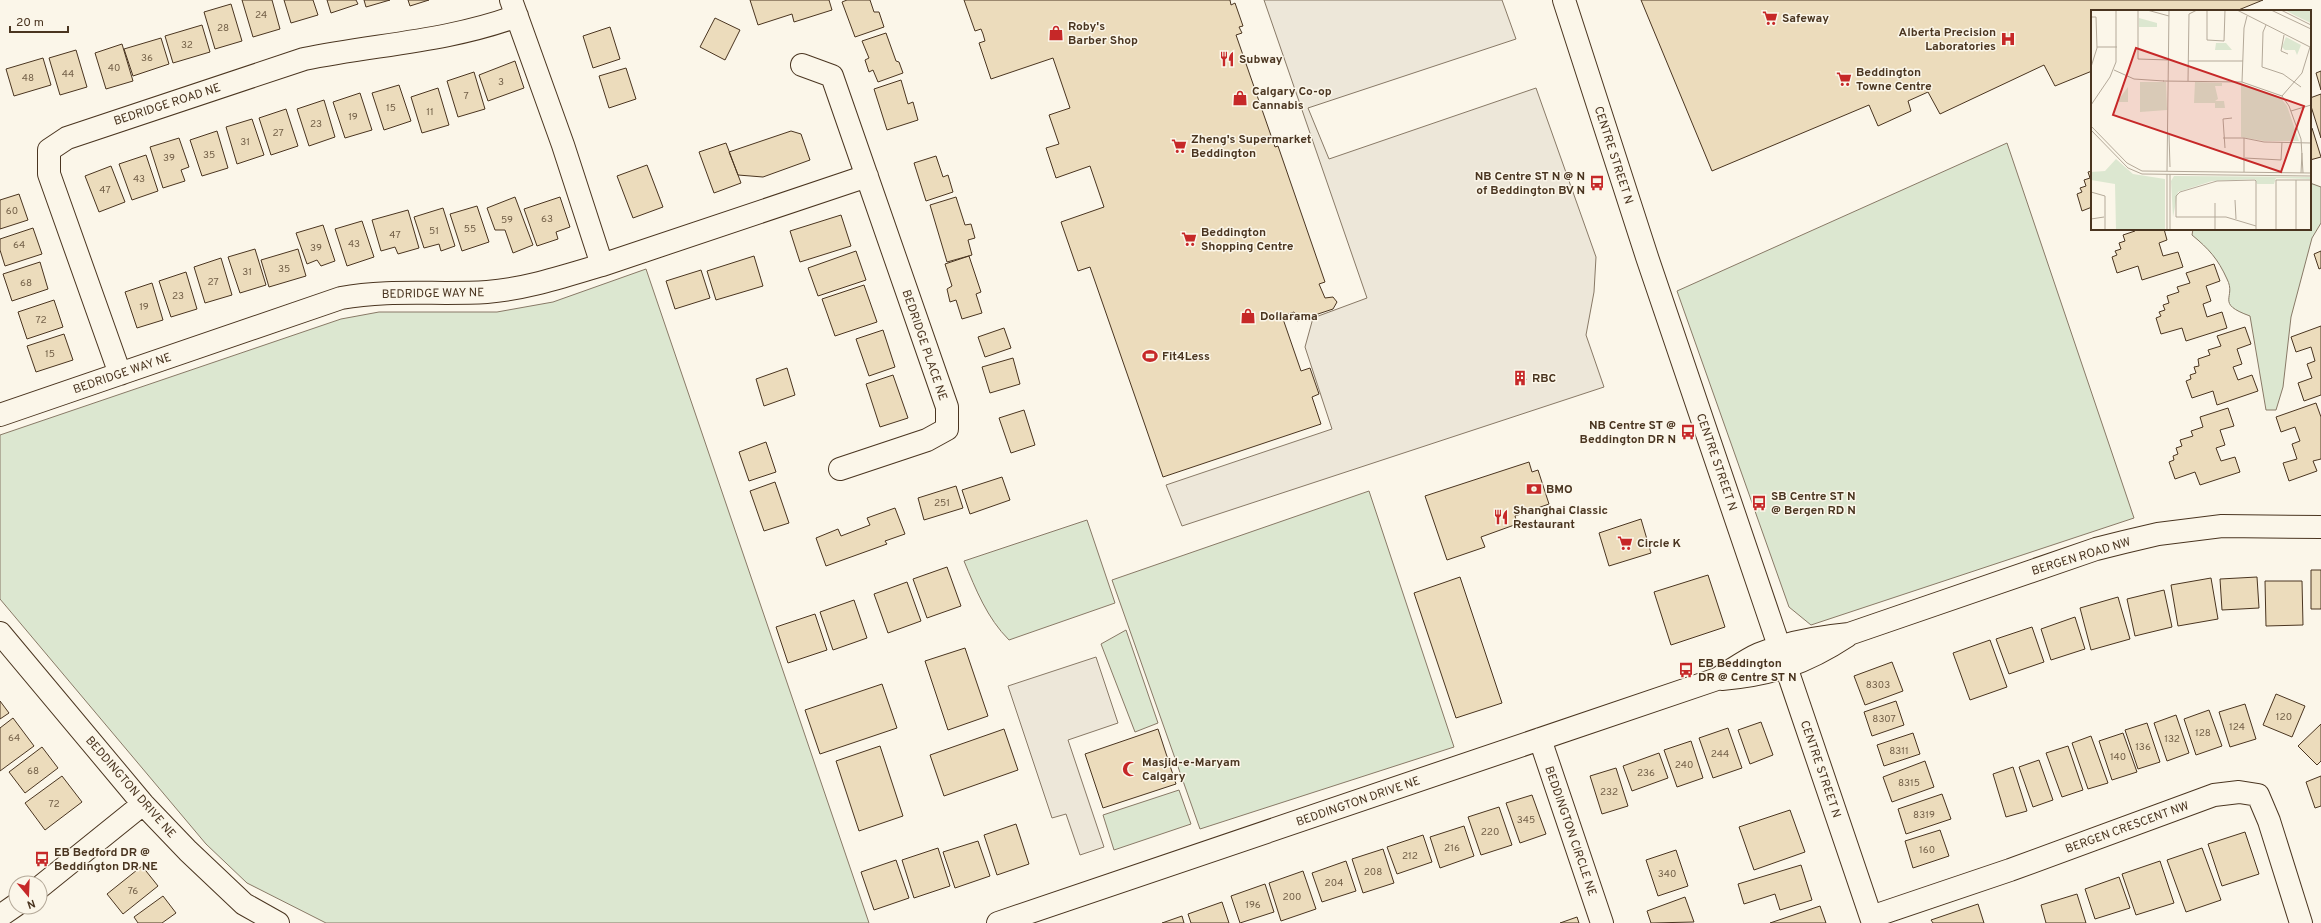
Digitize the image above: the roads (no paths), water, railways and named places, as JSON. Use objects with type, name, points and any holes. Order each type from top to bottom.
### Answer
[{"type":"street","name":"CENTRE STREET N","points":[[1564,0],[1650,265],[1872,920]]},
{"type":"street","points":[[514,8],[563,145],[602,265],[867,176]]},
{"type":"street","name":"BEDRIDGE ROAD NE","points":[[120,374],[49,174],[50,150],[67,138],[304,59],[344,51],[434,39],[482,29],[514,8]]},
{"type":"street","name":"BEDRIDGE PLACE NE","points":[[802,65],[832,76],[947,407],[947,429],[927,440],[840,469]]},
{"type":"street","name":"BEDRIDGE WAY NE","points":[[0,415],[341,298],[364,294],[487,292],[524,288],[602,265]]},
{"type":"street","name":"BERGEN ROAD NW","points":[[1783,657],[1819,654],[1849,634],[2096,549],[2158,534],[2222,526],[2321,527]]},
{"type":"street","name":"BEDDINGTON DRIVE NE","points":[[0,632],[142,804],[188,852],[244,904],[278,923]]},
{"type":"street","name":"BEDDINGTON DRIVE NE","points":[[998,923],[1717,680],[1758,655],[1783,657]]},
{"type":"street","name":"BEDDINGTON CIRCLE NE","points":[[1540,739],[1602,923]]},
{"type":"street","name":"BERGEN CRESCENT NW","points":[[1872,920],[2214,795],[2239,792],[2258,795],[2269,821],[2301,923]]},
{"type":"street","points":[[48,880],[142,804]]},
{"type":"place","name":"Safeway","points":[[1770,18]]},
{"type":"place","name":"Roby's Barber Shop","points":[[1056,33]]},
{"type":"place","name":"Alberta Precision Laboratories","points":[[2008,39]]},
{"type":"place","name":"Subway","points":[[1227,59]]},
{"type":"place","name":"Beddington Towne Centre","points":[[1844,79]]},
{"type":"place","name":"Calgary Co-op Cannabis","points":[[1240,98]]},
{"type":"place","name":"Zheng's Supermarket Beddington","points":[[1179,146]]},
{"type":"place","name":"NB Centre ST N @ N of Beddington BV N","points":[[1597,183]]},
{"type":"place","name":"Beddington Shopping Centre","points":[[1189,239]]},
{"type":"place","name":"Dollarama","points":[[1248,316]]},
{"type":"place","name":"Fit4Less","points":[[1150,356]]},
{"type":"place","name":"RBC","points":[[1520,378]]},
{"type":"place","name":"NB Centre ST @ Beddington DR N","points":[[1688,432]]},
{"type":"place","name":"BMO","points":[[1534,489]]},
{"type":"place","name":"SB Centre ST N @ Bergen RD N","points":[[1759,503]]},
{"type":"place","name":"Shanghai Classic Restaurant","points":[[1501,517]]},
{"type":"place","name":"Circle K","points":[[1625,543]]},
{"type":"place","name":"EB Beddington DR @ Centre ST N","points":[[1686,670]]},
{"type":"place","name":"Masjid-e-Maryam Calgary","points":[[1130,769]]},
{"type":"place","name":"EB Bedford DR @ Beddington DR NE","points":[[42,859]]}]
